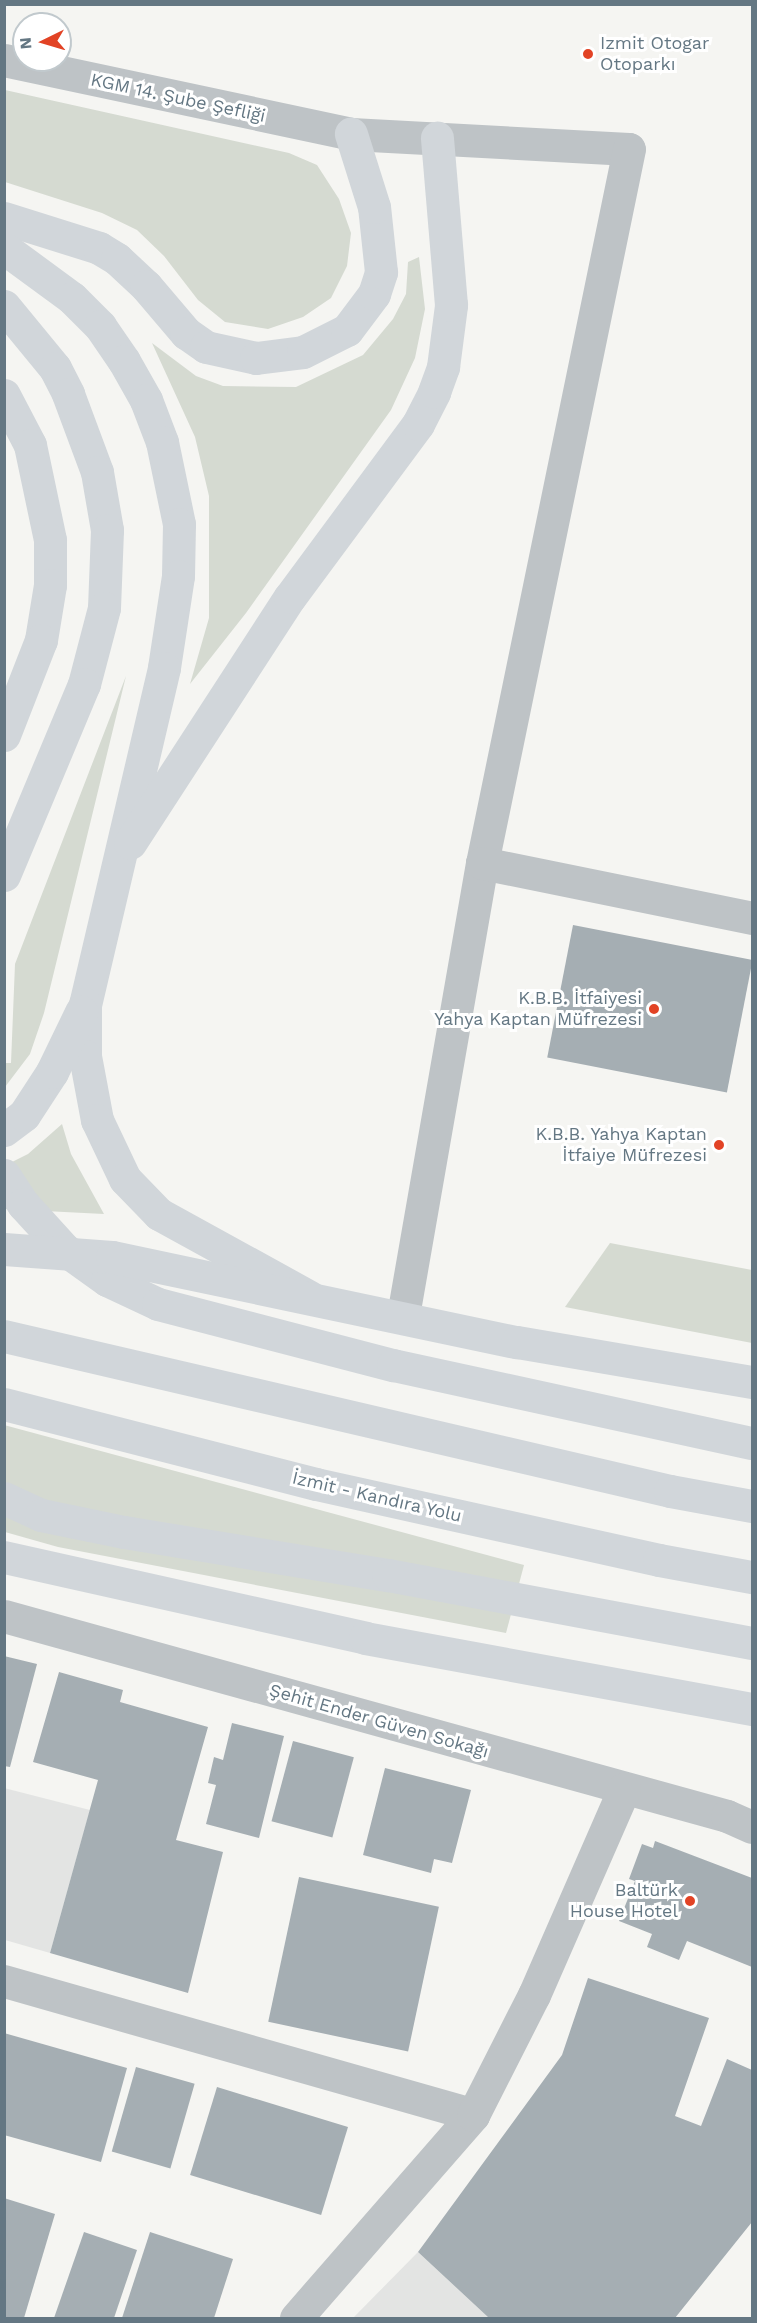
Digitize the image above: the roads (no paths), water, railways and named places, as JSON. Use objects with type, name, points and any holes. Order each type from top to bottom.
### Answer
[{"type":"highway","points":[[4,218],[99,248],[117,259],[147,286],[186,333],[206,347],[231,356],[256,358],[303,352],[347,330],[374,294],[381,272],[374,207],[351,134]]},
{"type":"highway","points":[[115,867],[290,597],[418,424],[434,392],[443,368],[451,305],[437,138]]},
{"type":"highway","points":[[4,248],[72,298],[114,344],[146,400],[174,490],[179,552],[174,615],[85,1004],[85,1056],[97,1120],[125,1179],[138,1196],[181,1230],[310,1297]]},
{"type":"highway","points":[[4,306],[55,368],[79,418],[97,472],[107,530],[104,608],[84,684],[4,875]]},
{"type":"highway","points":[[4,395],[33,454],[50,540],[50,585],[41,640],[4,735]]},
{"type":"highway","points":[[4,1130],[24,1115],[52,1071],[85,1004]]},
{"type":"highway","points":[[4,1175],[23,1204],[65,1250],[107,1280],[158,1304],[405,1368],[753,1443]]},
{"type":"highway","points":[[4,1249],[112,1257],[517,1342],[753,1382]]},
{"type":"highway","points":[[5,1336],[670,1491],[753,1506]]},
{"type":"highway","name":"İzmit - Kandıra Yolu","points":[[4,1404],[316,1484],[753,1577]]},
{"type":"highway","points":[[4,1498],[41,1515],[124,1532],[388,1575],[753,1643]]},
{"type":"highway","points":[[4,1557],[365,1638],[753,1709]]},
{"type":"street","name":"KGM 14. Şube Şefliği","points":[[4,60],[351,134],[629,149],[482,863]]},
{"type":"street","points":[[403,1317],[482,863],[753,918]]},
{"type":"street","name":"Şehit Ender Güven Sokağı","points":[[4,1616],[753,1827]]},
{"type":"street","points":[[296,2319],[473,2115],[534,1995],[624,1789]]},
{"type":"street","points":[[4,1981],[473,2115]]},
{"type":"place","name":"Izmit Otogar Otoparkı","points":[[588,54]]},
{"type":"place","name":"K.B.B. İtfaiyesi Yahya Kaptan Müfrezesi","points":[[654,1009]]},
{"type":"place","name":"K.B.B. Yahya Kaptan İtfaiye Müfrezesi","points":[[719,1145]]},
{"type":"place","name":"Baltürk House Hotel","points":[[690,1901]]}]
